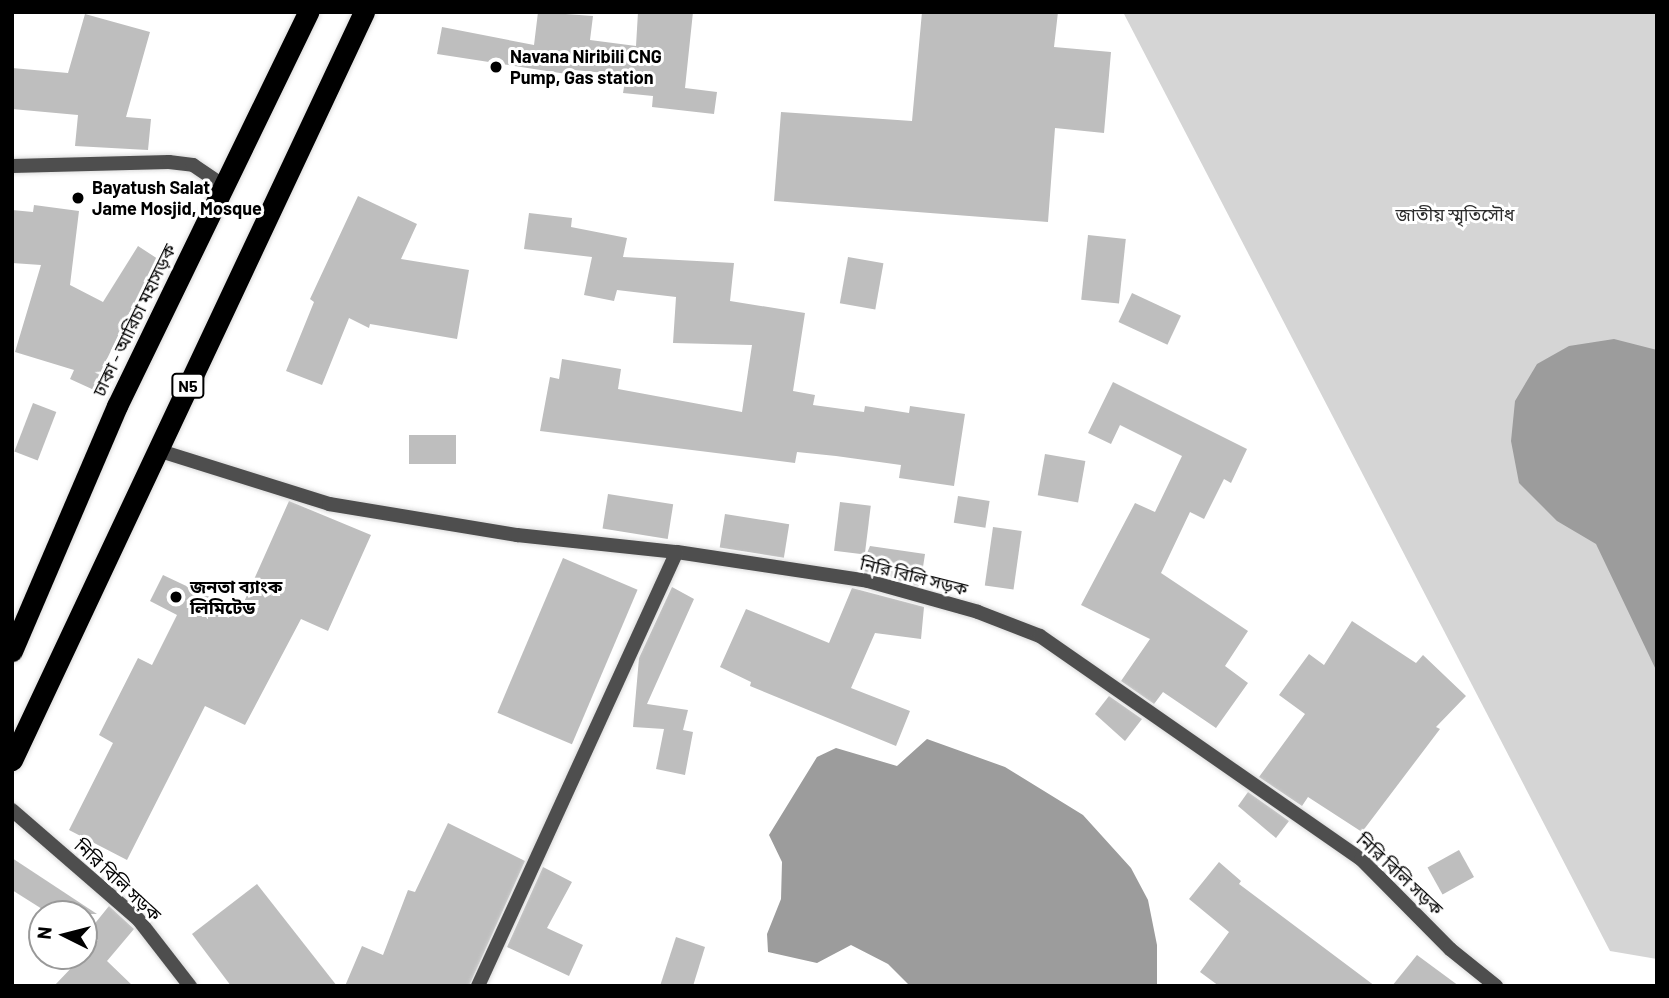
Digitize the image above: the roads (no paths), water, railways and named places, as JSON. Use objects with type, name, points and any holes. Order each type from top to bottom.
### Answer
[{"type":"highway","name":"ঢাকা - আরিচা মহাসড়ক","points":[[12,651],[117,406],[308,12]]},
{"type":"highway","name":"N5","points":[[12,760],[364,12]]},
{"type":"street","points":[[12,166],[169,162],[193,165],[224,186]]},
{"type":"street","name":"নিরি বিলি সড়ক","points":[[157,450],[329,504],[517,535],[677,552],[868,581],[978,612],[1040,636],[1361,859],[1450,949],[1496,986]]},
{"type":"street","points":[[478,986],[677,552]]},
{"type":"street","name":"নিরি বিলি সড়ক","points":[[12,810],[138,919],[190,986]]},
{"type":"place","name":"Navana Niribili CNG Pump, Gas station","points":[[496,67]]},
{"type":"place","name":"Bayatush Salat Jame Mosjid, Mosque","points":[[78,198]]},
{"type":"place","name":"জনতা ব্যাংক লিমিটেড","points":[[176,597]]},
{"type":"park label","name":"জাতীয় স্মৃতিসৌধ","points":[[1455,214]]}]
